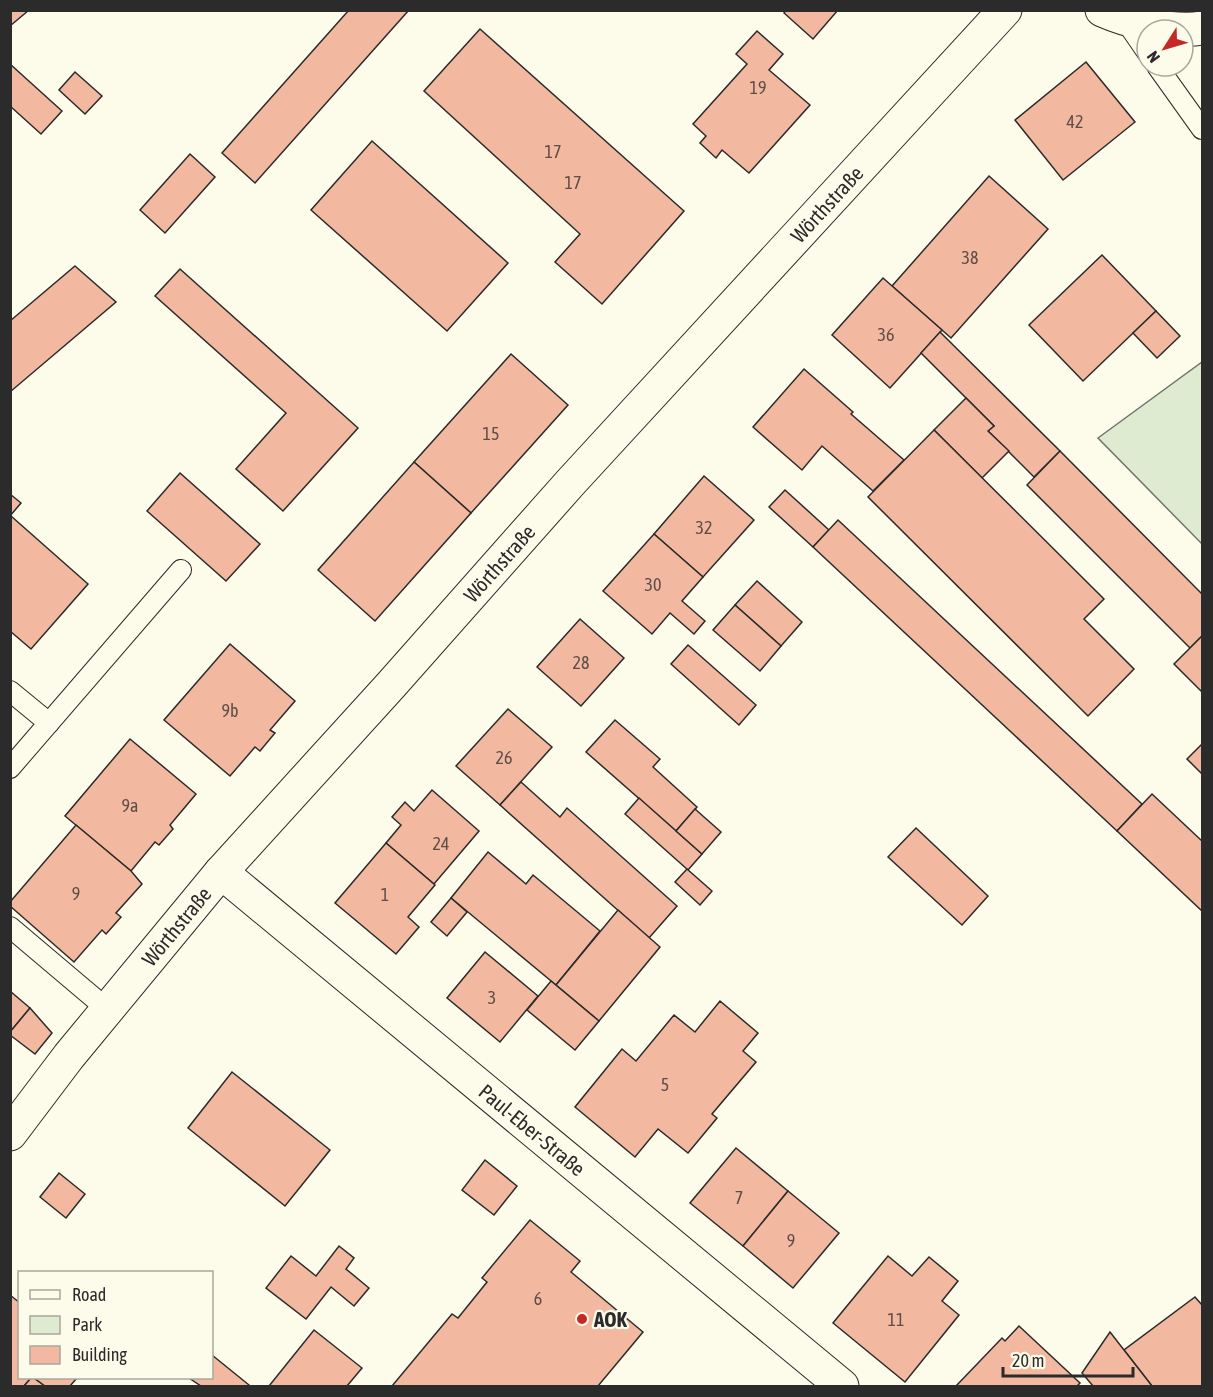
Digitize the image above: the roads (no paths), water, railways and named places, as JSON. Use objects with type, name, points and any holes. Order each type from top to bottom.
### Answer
[{"type":"street","name":"Wörthstraße","points":[[10,1134],[69,1056],[221,872],[391,686],[570,483],[1005,10]]},
{"type":"street","points":[[1113,15],[1190,30],[1203,28]]},
{"type":"street","name":"Paul-Eber-Straße","points":[[221,872],[842,1386]]},
{"type":"lane","points":[[1113,15],[1135,39]]},
{"type":"lane","points":[[1166,78],[1202,129]]},
{"type":"lane","points":[[10,768],[181,570]]},
{"type":"lane","points":[[10,691],[49,723]]},
{"type":"lane","points":[[10,927],[107,1009]]},
{"type":"place","name":"AOK","points":[[582,1319]]}]
